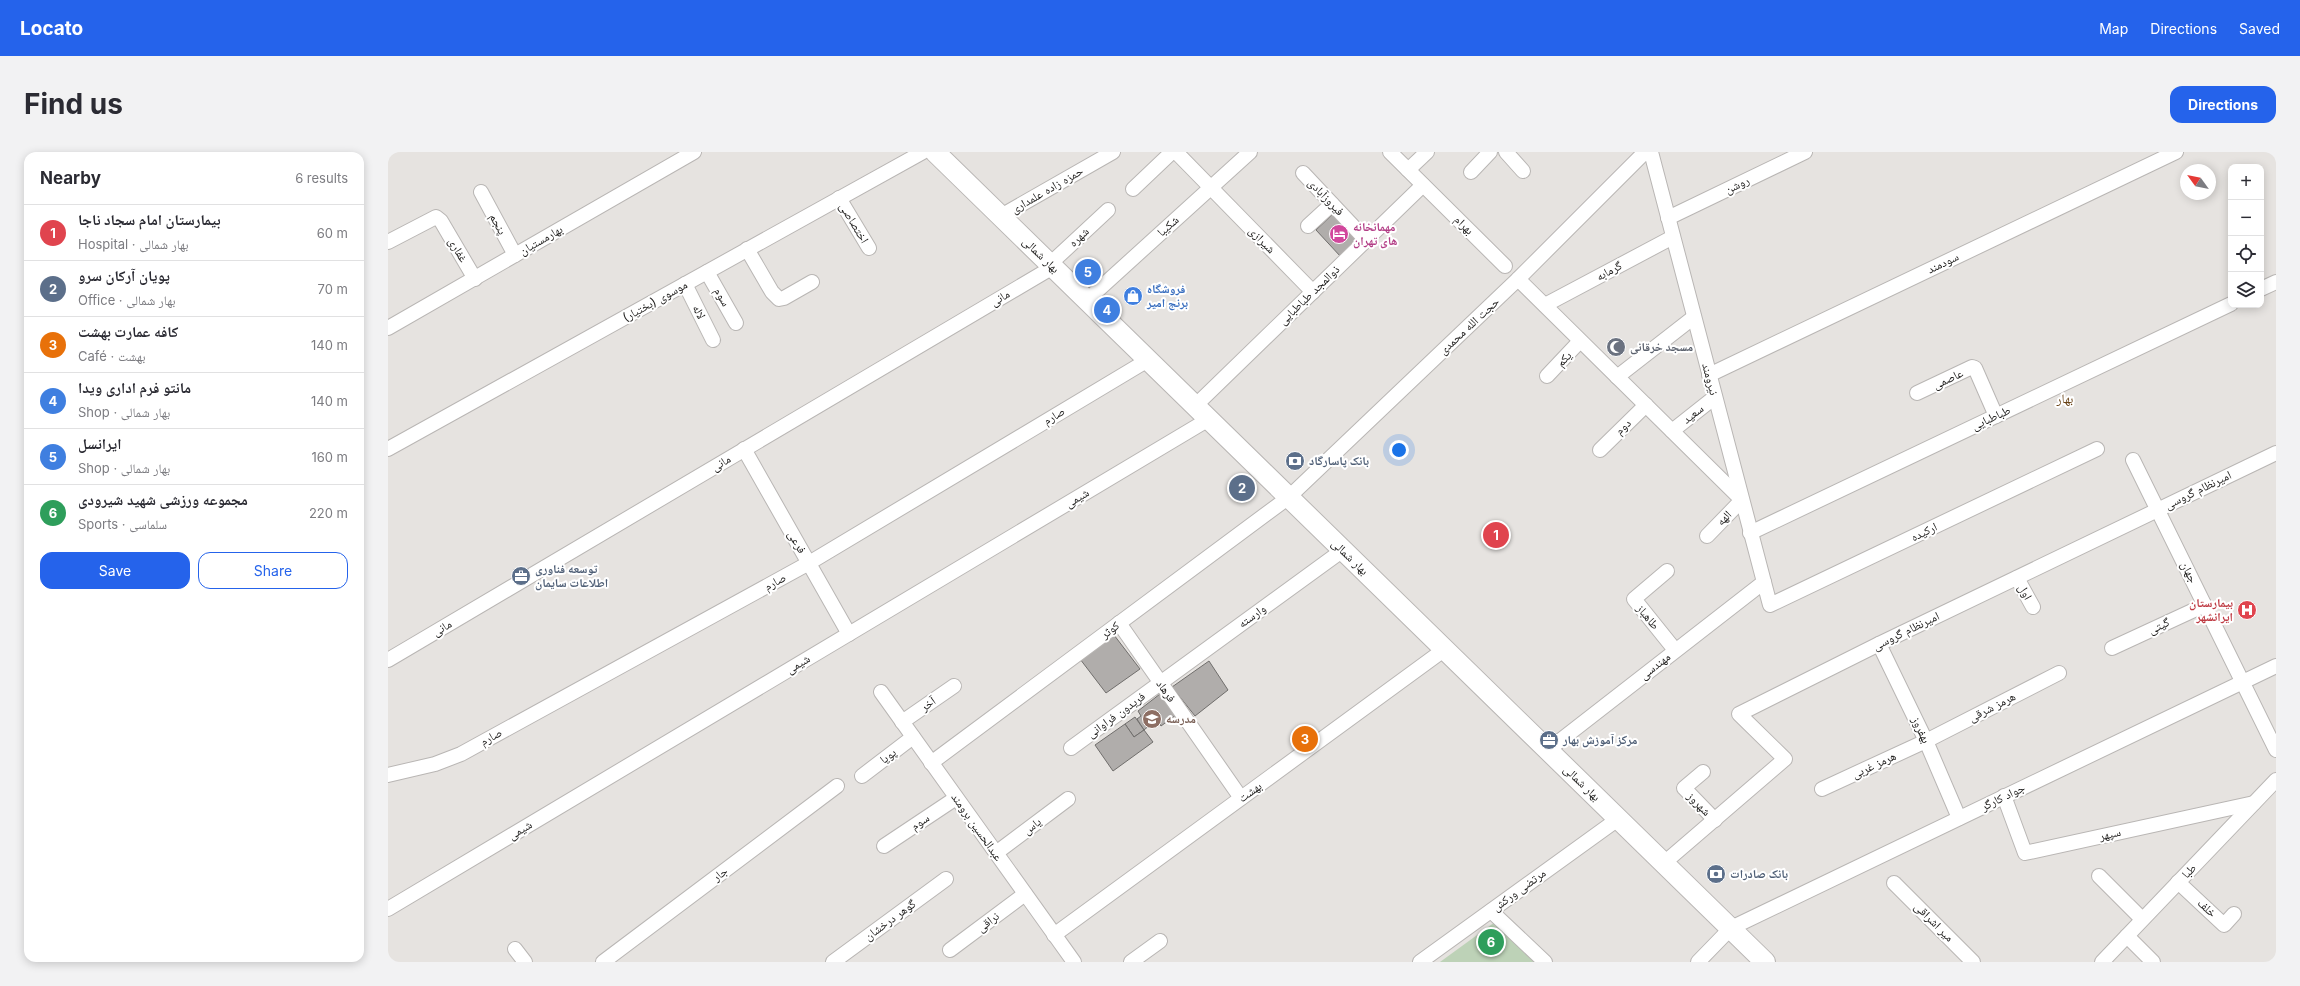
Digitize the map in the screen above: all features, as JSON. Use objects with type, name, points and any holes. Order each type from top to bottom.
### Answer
[{"type":"main road","name":"بهار شمالی","points":[[935,152],[1765,962]]},
{"type":"street","name":"بهارمستیان","points":[[388,328],[694,152]]},
{"type":"street","name":"موسوی (بختیار)","points":[[388,449],[923,152]]},
{"type":"street","name":"حمزه زاده علمداری","points":[[1002,216],[1113,152]]},
{"type":"street","points":[[1133,189],[1172,152]]},
{"type":"street","name":"شیرازی","points":[[1176,152],[1313,292]]},
{"type":"street","name":"شکیبا","points":[[1087,300],[1250,152]]},
{"type":"street","name":"بهرام","points":[[1390,152],[1505,266]]},
{"type":"street","points":[[1408,170],[1427,152]]},
{"type":"street","points":[[1471,172],[1490,152]]},
{"type":"street","points":[[1506,152],[1523,171]]},
{"type":"street","name":"حجت الله محمدی","points":[[1288,497],[1518,279],[1645,152]]},
{"type":"street","name":"نیرومند","points":[[1651,152],[1764,582]]},
{"type":"street","name":"روشن","points":[[1668,218],[1805,152]]},
{"type":"street","name":"سودمند","points":[[1709,375],[2176,152]]},
{"type":"street","name":"فیروزآبادی","points":[[1303,173],[1366,240]]},
{"type":"street","name":"ذوالمجد طباطبایی","points":[[1202,412],[1313,292],[1423,185]]},
{"type":"street","name":"پنجم","points":[[481,192],[515,255]]},
{"type":"street","name":"اختصاصی","points":[[839,198],[869,248]]},
{"type":"street","points":[[1308,226],[1332,204]]},
{"type":"street","name":"شهره","points":[[1052,265],[1108,210]]},
{"type":"street","name":"غفاری","points":[[388,242],[434,217],[441,221],[474,279]]},
{"type":"street","name":"گرمابه","points":[[1545,305],[1673,237]]},
{"type":"street","points":[[747,250],[772,292],[779,298],[784,298],[812,282]]},
{"type":"street","name":"مانی","points":[[388,660],[1052,265]]},
{"type":"street","name":"سوم","points":[[707,272],[736,323]]},
{"type":"street","points":[[1518,279],[1742,500]]},
{"type":"street","points":[[2264,288],[2276,282]]},
{"type":"street","name":"لاله","points":[[685,284],[713,340]]},
{"type":"street","name":"طباطبایی","points":[[1750,533],[2228,305]]},
{"type":"street","points":[[1617,377],[1694,317]]},
{"type":"street","name":"یکم","points":[[1547,376],[1580,341]]},
{"type":"street","name":"صارم","points":[[388,775],[435,764],[461,754],[809,563],[1148,360]]},
{"type":"street","name":"عاصمی","points":[[1917,393],[1972,367],[1975,368],[1996,416]]},
{"type":"street","name":"سعید","points":[[1672,431],[1715,397]]},
{"type":"street","name":"دوم","points":[[1600,450],[1646,405]]},
{"type":"street","name":"شیمی","points":[[388,909],[849,634],[1202,412]]},
{"type":"street","name":"فرعی","points":[[744,449],[849,634]]},
{"type":"street","name":"ارکیده","points":[[1764,582],[1770,605],[1776,603],[2098,449]]},
{"type":"street","name":"امیرنظام گروسی","points":[[1664,863],[1785,758],[1739,714],[1879,644],[2276,453]]},
{"type":"street","name":"جهان","points":[[2133,460],[2276,750]]},
{"type":"street","name":"کوثر","points":[[931,763],[1288,497]]},
{"type":"street","name":"الهه","points":[[1707,536],[1742,500]]},
{"type":"street","name":"وارسته","points":[[1161,683],[1343,550]]},
{"type":"street","name":"طاهباز","points":[[1667,571],[1634,599],[1675,650]]},
{"type":"street","name":"اول","points":[[2017,578],[2033,607]]},
{"type":"street","name":"مهندسی","points":[[1548,750],[1764,582]]},
{"type":"street","name":"گیتی","points":[[2112,648],[2205,604]]},
{"type":"street","name":"فرهاد","points":[[1119,623],[1241,798]]},
{"type":"street","name":"بهفروز","points":[[1879,644],[1926,741],[1959,818]]},
{"type":"street","name":"بهشت","points":[[1054,935],[1445,649]]},
{"type":"street","name":"جواد کارگر","points":[[1731,928],[2276,666]]},
{"type":"street","name":"هرمز شرقی","points":[[1926,741],[2059,673]]},
{"type":"street","name":"فریدون فراوانی","points":[[1071,748],[1161,683]]},
{"type":"street","name":"آخر","points":[[902,722],[954,686]]},
{"type":"street","name":"عبدالحسین برومند","points":[[881,692],[1074,962]]},
{"type":"street","name":"پویا","points":[[862,776],[913,737]]},
{"type":"street","name":"هرمز غربی","points":[[1822,789],[1926,741]]},
{"type":"street","name":"شهروز","points":[[1703,772],[1684,788],[1715,820]]},
{"type":"street","name":"طبا","points":[[2102,962],[2276,780]]},
{"type":"street","name":"جار","points":[[603,962],[837,786]]},
{"type":"street","name":"سپهر","points":[[2004,796],[2025,853],[2254,803]]},
{"type":"street","name":"سوم","points":[[884,846],[956,798]]},
{"type":"street","name":"یاس","points":[[996,853],[1068,799]]},
{"type":"street","name":"مرتضی ورکش","points":[[1420,962],[1618,818]]},
{"type":"street","points":[[2099,876],[2142,919]]},
{"type":"street","name":"گوهر درخشان","points":[[833,962],[946,879]]},
{"type":"street","name":"خلف","points":[[2178,882],[2224,925],[2234,914]]},
{"type":"street","name":"میر اشراقی","points":[[1894,883],[1973,962]]},
{"type":"street","name":"نراقی","points":[[950,950],[1025,894]]},
{"type":"street","points":[[1491,911],[1545,962]]},
{"type":"street","points":[[1698,962],[1731,928]]},
{"type":"street","points":[[2127,936],[2153,962]]},
{"type":"street","points":[[1131,962],[1160,941]]},
{"type":"street","points":[[515,949],[525,962]]},
{"type":"green space","points":[[1495,922],[1537,962],[1440,962]]},
{"type":"building","name":"مهمانخانه های تهران","points":[[1336,211],[1362,238],[1341,257],[1316,230]]},
{"type":"building","points":[[1114,635],[1140,669],[1106,693],[1080,659]]},
{"type":"building","points":[[1209,661],[1228,690],[1195,716],[1172,687]]},
{"type":"building","points":[[1160,694],[1176,715],[1161,726],[1159,723],[1153,727],[1151,724],[1144,730],[1137,719],[1141,716],[1138,711]]},
{"type":"building","points":[[1135,717],[1144,730],[1134,737],[1125,724]]},
{"type":"building","points":[[1125,724],[1134,737],[1144,730],[1153,742],[1113,771],[1095,745]]},
{"type":"place","name":"مهمانخانه های تهران","points":[[1339,234]]},
{"type":"place","name":"ایرانسل","points":[[1088,272]]},
{"type":"place","name":"فروشگاه برنج امیر","points":[[1133,296]]},
{"type":"place","name":"مانتو فرم اداری ویدا","points":[[1107,310]]},
{"type":"place","name":"مسجد خرقانی","points":[[1616,347]]},
{"type":"place","name":"بانک پاسارگاد","points":[[1295,461]]},
{"type":"place","name":"پویان آرکان سرو","points":[[1242,488]]},
{"type":"place","name":"بیمارستان امام سجاد ناجا","points":[[1496,535]]},
{"type":"place","name":"توسعه فناوری اطلاعات سایمان","points":[[521,576]]},
{"type":"place","name":"بیمارستان ایرانشهر","points":[[2247,610]]},
{"type":"place","name":"مدرسه","points":[[1152,719]]},
{"type":"place","name":"کافه عمارت بهشت","points":[[1305,739]]},
{"type":"place","name":"مرکز آموزش بهار","points":[[1549,740]]},
{"type":"place","name":"بانک صادرات","points":[[1716,874]]},
{"type":"place","name":"مجموعه ورزشی شهید شیرودی","points":[[1491,942]]},
{"type":"district","name":"بهار","points":[[2065,398]]}]
